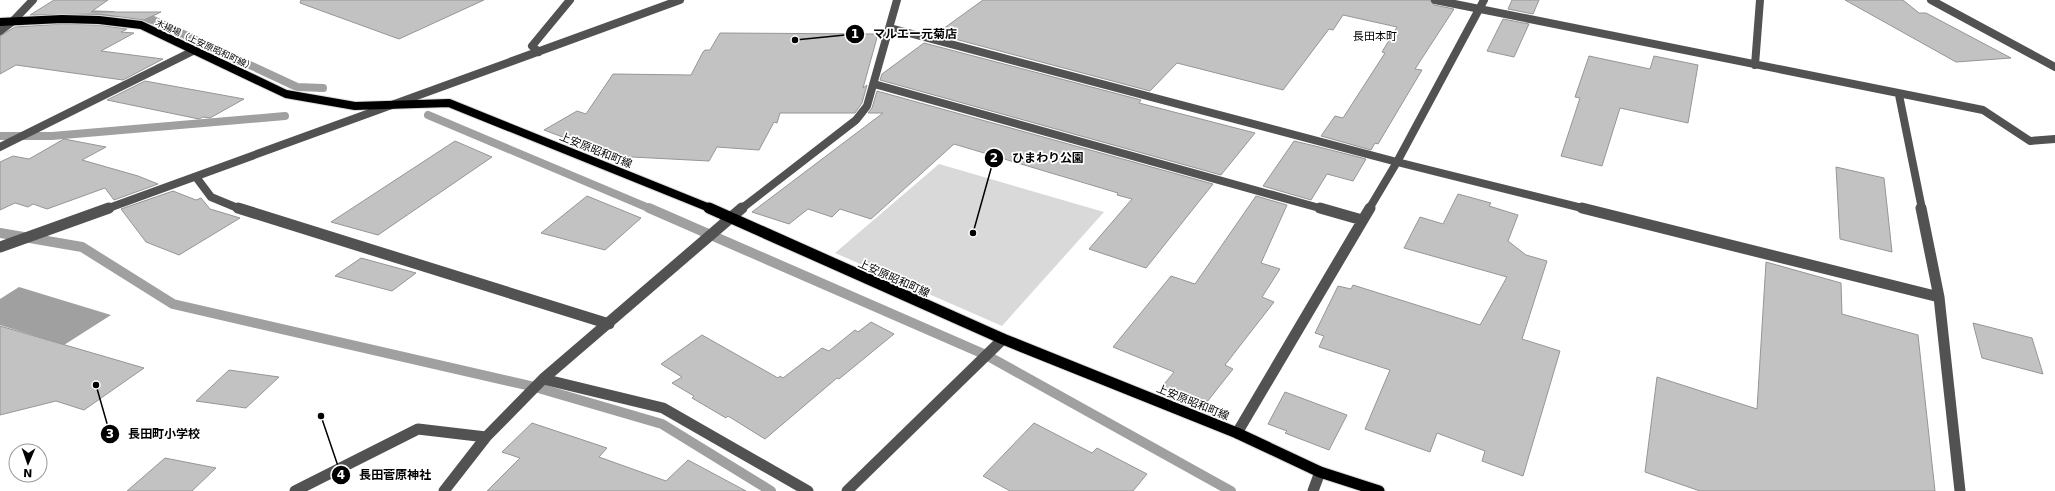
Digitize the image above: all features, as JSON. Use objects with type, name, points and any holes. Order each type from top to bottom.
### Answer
[{"type":"main road","name":"木揚場（上安原昭和町線）","points":[[0,22],[62,19],[100,20],[141,25],[192,51],[286,94],[355,106],[398,104]]},
{"type":"main road","name":"上安原昭和町線","points":[[398,104],[449,103],[731,217],[1003,339],[1237,433],[1320,472],[1379,491]]},
{"type":"street","points":[[0,31],[12,22],[32,0]]},
{"type":"street","points":[[539,52],[532,46],[570,0]]},
{"type":"street","points":[[0,247],[62,223],[196,177],[398,104],[680,0]]},
{"type":"street","points":[[444,491],[486,437],[524,396],[731,217],[856,120],[867,106],[897,0]]},
{"type":"street","points":[[1435,0],[1899,95],[1983,110],[2030,142],[2055,139]]},
{"type":"street","points":[[1237,433],[1397,162],[1484,0]]},
{"type":"street","points":[[1755,65],[1760,0]]},
{"type":"street","points":[[1931,0],[2055,67]]},
{"type":"street","points":[[890,28],[1397,162],[1939,297]]},
{"type":"street","points":[[0,147],[192,51]]},
{"type":"street","points":[[874,84],[1362,220]]},
{"type":"street","points":[[1899,95],[1939,297],[1960,491]]},
{"type":"street","points":[[196,177],[211,196],[248,212],[609,324]]},
{"type":"street","points":[[847,491],[1003,339]]},
{"type":"street","points":[[543,379],[663,408],[808,491]]},
{"type":"street","points":[[295,491],[418,429],[486,437]]},
{"type":"street","points":[[1313,491],[1320,472]]},
{"type":"shaded area","points":[[939,164],[1104,212],[1002,326],[835,253]]},
{"type":"shaded area","points":[[19,287],[111,315],[64,345],[0,325],[0,299]]},
{"type":"building","points":[[54,0],[108,0],[91,12],[161,12],[144,20],[99,14],[30,15]]},
{"type":"building","points":[[301,0],[484,0],[399,39],[300,3]]},
{"type":"building","points":[[983,0],[1430,0],[1434,5],[1454,9],[1415,69],[1422,70],[1378,144],[1375,143],[1371,150],[1321,136],[1335,116],[1343,118],[1385,53],[1382,52],[1397,27],[1343,15],[1333,30],[1329,29],[1283,90],[1177,63],[1150,91],[936,34]]},
{"type":"building","points":[[1512,0],[1539,0],[1533,14],[1508,9]]},
{"type":"building","points":[[1845,0],[1903,0],[1919,13],[1926,13],[2011,58],[1956,62]]},
{"type":"building","points":[[1503,19],[1529,24],[1514,57],[1487,51]]},
{"type":"building","points":[[62,24],[99,25],[127,29],[121,32],[134,33],[101,51],[163,59],[123,80],[16,65],[0,74],[0,36],[15,27]]},
{"type":"building","points":[[720,33],[878,34],[863,88],[867,85],[862,103],[855,113],[780,113],[777,123],[774,122],[759,150],[717,147],[709,161],[613,156],[544,130],[577,111],[586,114],[613,74],[691,75],[703,52],[705,50],[710,50]]},
{"type":"building","points":[[924,43],[1141,100],[1139,103],[1255,133],[1221,175],[880,80],[882,74]]},
{"type":"building","points":[[1589,56],[1650,69],[1654,56],[1698,65],[1688,123],[1620,108],[1602,166],[1561,156],[1580,98],[1575,97]]},
{"type":"building","points":[[145,81],[244,99],[210,118],[203,117],[199,119],[107,100]]},
{"type":"building","points":[[877,91],[1213,184],[1146,268],[1089,249],[1132,199],[1117,195],[1118,193],[954,144],[871,219],[840,209],[832,217],[808,209],[789,224],[752,212],[883,113],[868,113],[872,108]]},
{"type":"building","points":[[64,139],[106,147],[82,160],[138,176],[158,184],[114,200],[105,188],[47,209],[33,204],[28,207],[15,203],[0,210],[0,162],[13,156],[29,159]]},
{"type":"building","points":[[455,141],[492,157],[378,235],[331,222]]},
{"type":"building","points":[[1294,141],[1366,159],[1353,181],[1327,174],[1311,200],[1263,186]]},
{"type":"building","points":[[1836,167],[1884,178],[1892,252],[1840,239]]},
{"type":"building","points":[[173,191],[196,200],[201,198],[210,209],[240,218],[179,255],[146,242],[121,209]]},
{"type":"building","points":[[1458,194],[1491,203],[1489,206],[1518,215],[1508,241],[1526,255],[1547,261],[1522,339],[1560,351],[1523,476],[1482,461],[1485,451],[1437,433],[1430,452],[1365,429],[1390,370],[1319,347],[1324,336],[1315,333],[1338,286],[1351,289],[1353,285],[1480,325],[1507,277],[1404,248],[1420,217],[1443,224]]},
{"type":"building","points":[[587,196],[641,218],[605,250],[541,233]]},
{"type":"building","points":[[1256,196],[1287,205],[1261,263],[1280,269],[1262,297],[1274,302],[1225,365],[1233,369],[1203,407],[1161,388],[1174,372],[1113,347],[1171,276],[1195,284]]},
{"type":"building","points":[[361,258],[416,273],[392,291],[335,276]]},
{"type":"building","points":[[1766,262],[1841,283],[1842,314],[1918,335],[1935,491],[1700,491],[1645,472],[1657,377],[1757,409]]},
{"type":"building","points":[[871,322],[894,334],[839,379],[837,378],[765,439],[728,416],[726,418],[692,398],[694,396],[672,383],[682,377],[661,364],[702,335],[778,378],[780,376],[783,378],[822,348],[829,351],[855,330],[858,332]]},
{"type":"building","points":[[1973,323],[2032,338],[2043,374],[1982,358]]},
{"type":"building","points":[[0,326],[144,368],[84,410],[56,401],[0,415]]},
{"type":"building","points":[[229,370],[279,377],[246,408],[196,401]]},
{"type":"building","points":[[1285,392],[1347,415],[1329,450],[1285,433],[1287,431],[1268,424]]},
{"type":"building","points":[[532,423],[607,448],[599,457],[666,481],[688,460],[746,491],[487,491],[520,458],[502,452]]},
{"type":"building","points":[[1034,423],[1092,453],[1097,448],[1147,474],[1133,491],[1010,491],[983,476]]},
{"type":"building","points":[[165,458],[216,468],[192,491],[127,491]]},
{"type":"waterway","points":[[37,16],[62,14]]},
{"type":"waterway","points":[[83,14],[112,15]]},
{"type":"waterway","points":[[134,18],[153,20],[297,87],[323,88]]},
{"type":"waterway","points":[[428,115],[651,209]]},
{"type":"waterway","points":[[0,136],[52,136],[285,116]]},
{"type":"waterway","points":[[649,208],[986,355],[1231,491]]},
{"type":"waterway","points":[[0,233],[82,247],[173,304],[535,387],[662,424],[771,491]]},
{"type":"place","name":"マルエー元菊店","points":[[795,40]]},
{"type":"place","name":"ひまわり公園","points":[[973,233]]},
{"type":"place","name":"長田町小学校","points":[[96,385]]},
{"type":"place","name":"長田菅原神社","points":[[321,416]]},
{"type":"district","name":"長田本町","points":[[1375,36]]}]
